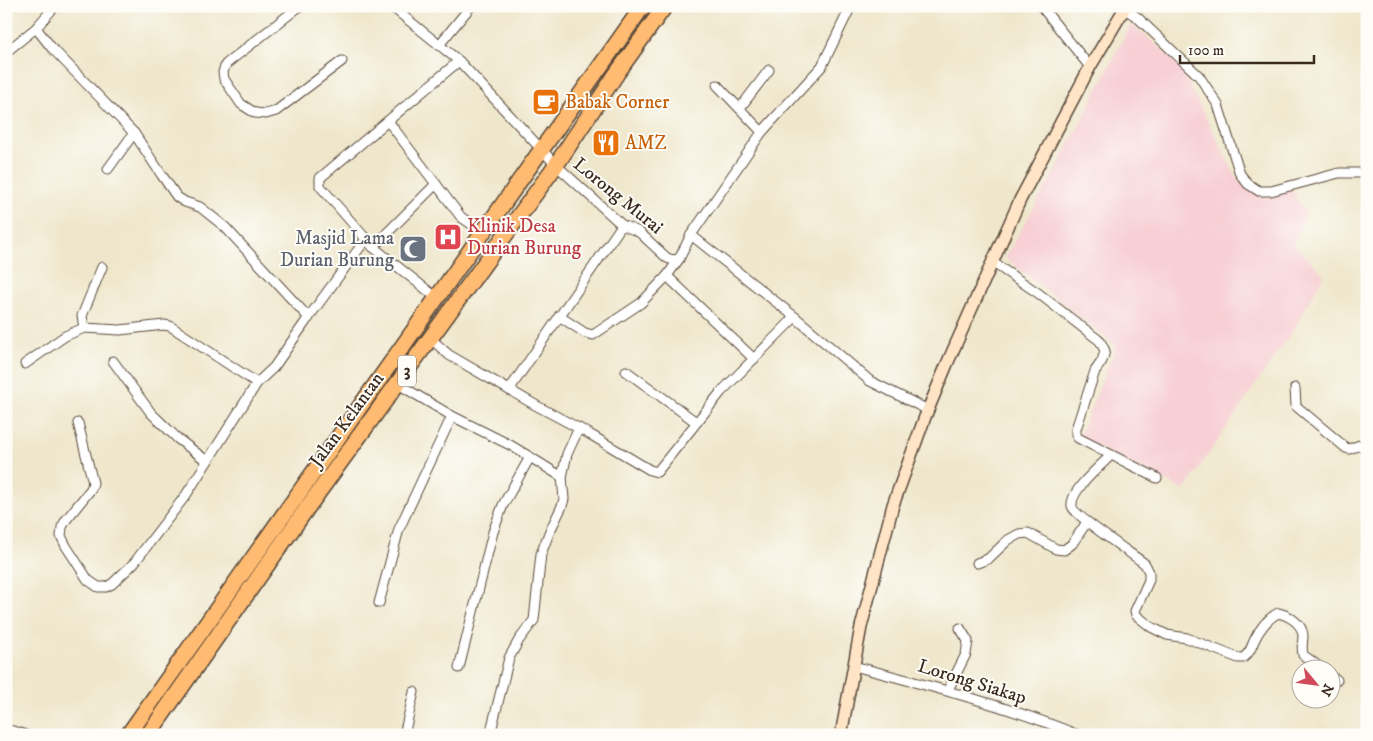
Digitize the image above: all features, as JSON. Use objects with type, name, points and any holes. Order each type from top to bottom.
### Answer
[{"type":"highway","name":"Jalan Kelantan","points":[[128,735],[643,6]]},
{"type":"highway","name":"Jalan Kelantan","points":[[148,735],[308,508],[556,166],[616,73],[665,6]]},
{"type":"street","points":[[6,52],[36,28],[55,6]]},
{"type":"street","points":[[300,6],[226,64],[223,72],[224,79],[241,104],[255,113],[266,114],[276,111],[342,61]]},
{"type":"street","name":"Lorong Murai","points":[[392,6],[459,61],[556,166],[622,225],[639,232],[667,258],[673,260],[679,258]]},
{"type":"street","points":[[439,45],[472,6]]},
{"type":"street","points":[[559,316],[584,333],[593,335],[640,303],[667,276],[691,235],[762,132],[822,66],[851,6]]},
{"type":"street","points":[[1041,6],[1090,67]]},
{"type":"street","points":[[841,735],[861,627],[893,505],[928,410],[1020,200],[1090,67],[1126,8],[1199,76],[1206,86],[1218,105],[1240,174],[1248,184],[1259,191],[1271,191],[1339,173],[1367,173]]},
{"type":"street","points":[[36,28],[134,133],[177,197],[200,207],[212,215],[309,318]]},
{"type":"street","points":[[436,298],[373,248],[320,186],[319,181],[320,178],[459,61]]},
{"type":"street","points":[[740,108],[769,70]]},
{"type":"street","points":[[718,85],[762,132]]},
{"type":"street","points":[[388,121],[461,217],[483,232]]},
{"type":"street","points":[[108,169],[134,133]]},
{"type":"street","points":[[373,248],[436,184]]},
{"type":"street","points":[[509,390],[622,225]]},
{"type":"street","points":[[691,235],[795,317],[870,381],[928,410]]},
{"type":"street","points":[[78,423],[93,483],[91,489],[66,520],[61,536],[88,580],[98,587],[106,587],[112,584],[134,563],[186,495],[258,383],[274,367],[366,239]]},
{"type":"street","points":[[992,262],[1038,292],[1100,341],[1105,351],[1102,361],[1095,371],[1076,434],[1078,438],[1156,478]]},
{"type":"street","points":[[84,328],[82,316],[102,267]]},
{"type":"street","points":[[667,276],[754,359]]},
{"type":"street","points":[[430,338],[449,354],[509,390],[650,470],[657,472],[721,392],[795,317]]},
{"type":"street","points":[[25,364],[65,336],[84,328],[120,330],[164,325],[170,326],[258,383]]},
{"type":"street","points":[[113,360],[151,413],[178,439],[207,461]]},
{"type":"street","points":[[626,371],[696,422]]},
{"type":"street","points":[[398,384],[452,416],[530,456],[562,477]]},
{"type":"street","points":[[1296,388],[1296,406],[1346,448],[1349,449],[1360,445],[1367,450]]},
{"type":"street","points":[[379,602],[400,529],[452,416]]},
{"type":"street","points":[[490,735],[509,658],[518,640],[534,620],[541,554],[562,506],[564,499],[562,477],[567,454],[579,428]]},
{"type":"street","points":[[1112,455],[1085,480],[1075,493],[1071,505],[1073,510],[1087,522],[1145,564],[1149,572],[1149,580],[1135,612],[1136,615],[1151,627],[1167,635],[1187,638],[1238,658],[1244,658],[1249,654],[1261,628],[1271,617],[1278,613],[1288,615],[1298,624],[1303,634],[1301,647],[1303,655],[1307,658]]},
{"type":"street","points":[[458,668],[493,532],[503,505],[530,456]]},
{"type":"street","points":[[977,563],[988,559],[1008,540],[1020,534],[1028,533],[1056,549],[1064,550],[1072,544],[1087,522]]},
{"type":"street","points":[[948,690],[966,654],[968,641],[960,628]]},
{"type":"street","name":"Lorong Siakap","points":[[854,666],[948,690],[1017,712],[1078,735]]},
{"type":"street","points":[[404,735],[414,692]]},
{"type":"street","points":[[6,729],[26,735]]},
{"type":"shaded area","points":[[1131,24],[1178,63],[1238,181],[1266,198],[1290,187],[1306,214],[1293,243],[1324,275],[1295,327],[1184,490],[1079,437],[1116,346],[1005,258],[1059,164]]},
{"type":"place","name":"Babak Corner","points":[[546,102]]},
{"type":"place","name":"AMZ","points":[[606,143]]},
{"type":"place","name":"Klinik Desa Durian Burung","points":[[448,237]]},
{"type":"place","name":"Masjid Lama Durian Burung","points":[[413,249]]}]
